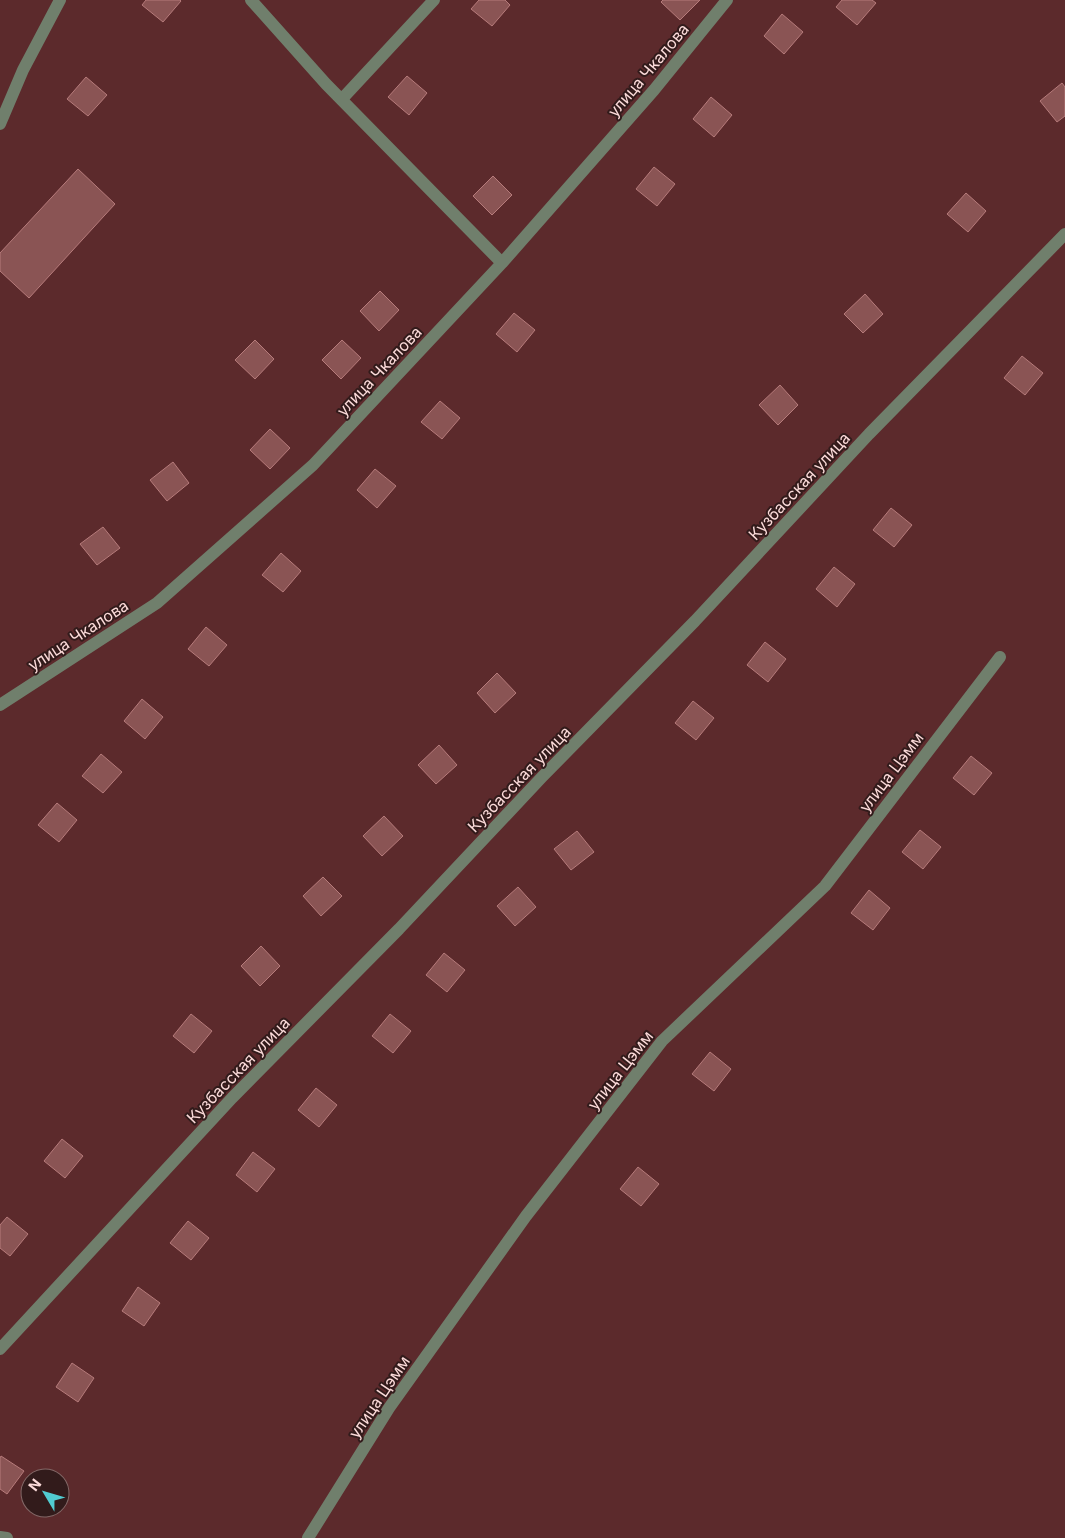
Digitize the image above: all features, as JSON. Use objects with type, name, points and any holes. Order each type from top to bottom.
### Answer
[{"type":"street","points":[[0,124],[23,70],[60,0]]},
{"type":"street","points":[[251,0],[326,84],[502,263]]},
{"type":"street","points":[[342,99],[434,0]]},
{"type":"street","name":"улица Чкалова","points":[[0,706],[157,603],[313,464],[502,263],[654,90],[727,0]]},
{"type":"street","name":"Кузбасская улица","points":[[0,1348],[232,1098],[399,929],[542,776],[695,621],[869,434],[1065,234]]},
{"type":"street","name":"улица Цэмм","points":[[308,1538],[389,1408],[526,1216],[662,1041],[825,886],[1000,657]]},
{"type":"street","points":[[0,1537],[6,1538]]},
{"type":"building","points":[[146,0],[181,1],[163,22],[142,5]]},
{"type":"building","points":[[479,0],[505,0],[510,5],[492,26],[471,9]]},
{"type":"building","points":[[663,0],[700,0],[680,20],[661,2]]},
{"type":"building","points":[[842,0],[872,0],[876,3],[857,25],[836,7]]},
{"type":"building","points":[[782,14],[803,32],[784,54],[764,36]]},
{"type":"building","points":[[407,76],[427,93],[409,115],[388,97]]},
{"type":"building","points":[[86,77],[107,95],[88,116],[67,99]]},
{"type":"building","points":[[1062,83],[1065,87],[1065,116],[1057,122],[1040,101]]},
{"type":"building","points":[[711,97],[732,115],[714,137],[693,119]]},
{"type":"building","points":[[654,167],[675,184],[657,206],[636,189]]},
{"type":"building","points":[[78,169],[115,204],[29,298],[0,271],[0,253]]},
{"type":"building","points":[[493,176],[512,195],[492,215],[473,196]]},
{"type":"building","points":[[966,193],[986,211],[968,232],[947,214]]},
{"type":"building","points":[[380,291],[399,310],[379,331],[360,311]]},
{"type":"building","points":[[865,294],[883,314],[863,333],[844,314]]},
{"type":"building","points":[[514,313],[535,330],[517,352],[496,334]]},
{"type":"building","points":[[255,340],[274,359],[255,379],[235,360]]},
{"type":"building","points":[[342,340],[361,358],[341,379],[322,360]]},
{"type":"building","points":[[1022,356],[1043,373],[1025,395],[1004,378]]},
{"type":"building","points":[[780,385],[798,405],[778,425],[759,405]]},
{"type":"building","points":[[440,401],[460,418],[442,439],[421,422]]},
{"type":"building","points":[[270,429],[290,448],[270,469],[250,450]]},
{"type":"building","points":[[173,462],[189,483],[167,501],[150,480]]},
{"type":"building","points":[[375,469],[396,486],[377,508],[357,490]]},
{"type":"building","points":[[891,508],[912,525],[894,547],[873,530]]},
{"type":"building","points":[[103,527],[120,548],[97,565],[80,544]]},
{"type":"building","points":[[281,553],[301,571],[283,592],[262,575]]},
{"type":"building","points":[[834,567],[855,584],[837,607],[816,589]]},
{"type":"building","points":[[206,627],[227,645],[209,666],[188,649]]},
{"type":"building","points":[[765,642],[786,659],[768,682],[747,665]]},
{"type":"building","points":[[497,673],[516,693],[495,713],[477,693]]},
{"type":"building","points":[[142,699],[163,717],[145,739],[124,721]]},
{"type":"building","points":[[693,701],[714,718],[696,740],[675,723]]},
{"type":"building","points":[[439,745],[457,765],[436,784],[418,765]]},
{"type":"building","points":[[101,754],[122,772],[103,793],[82,776]]},
{"type":"building","points":[[971,756],[992,773],[974,795],[953,778]]},
{"type":"building","points":[[57,803],[77,820],[59,842],[38,825]]},
{"type":"building","points":[[384,816],[403,836],[382,856],[363,836]]},
{"type":"building","points":[[920,830],[941,847],[923,869],[902,852]]},
{"type":"building","points":[[577,831],[594,852],[571,870],[554,849]]},
{"type":"building","points":[[323,877],[342,896],[321,916],[303,896]]},
{"type":"building","points":[[518,887],[536,907],[515,926],[497,906]]},
{"type":"building","points":[[869,890],[890,908],[873,930],[851,913]]},
{"type":"building","points":[[261,946],[280,966],[260,986],[241,966]]},
{"type":"building","points":[[444,953],[465,970],[447,992],[426,975]]},
{"type":"building","points":[[191,1014],[212,1031],[194,1053],[173,1036]]},
{"type":"building","points":[[390,1014],[411,1031],[393,1053],[372,1036]]},
{"type":"building","points":[[710,1052],[731,1069],[714,1091],[692,1074]]},
{"type":"building","points":[[316,1088],[337,1105],[319,1127],[298,1110]]},
{"type":"building","points":[[62,1139],[83,1156],[65,1178],[44,1161]]},
{"type":"building","points":[[253,1152],[275,1169],[257,1192],[236,1175]]},
{"type":"building","points":[[638,1167],[659,1184],[641,1206],[620,1189]]},
{"type":"building","points":[[7,1217],[28,1234],[10,1256],[0,1248],[0,1225]]},
{"type":"building","points":[[188,1221],[209,1238],[191,1260],[170,1243]]},
{"type":"building","points":[[138,1287],[160,1303],[144,1326],[122,1311]]},
{"type":"building","points":[[72,1363],[94,1378],[78,1402],[56,1387]]},
{"type":"building","points":[[1,1456],[20,1468],[20,1476],[7,1494],[0,1489]]}]
